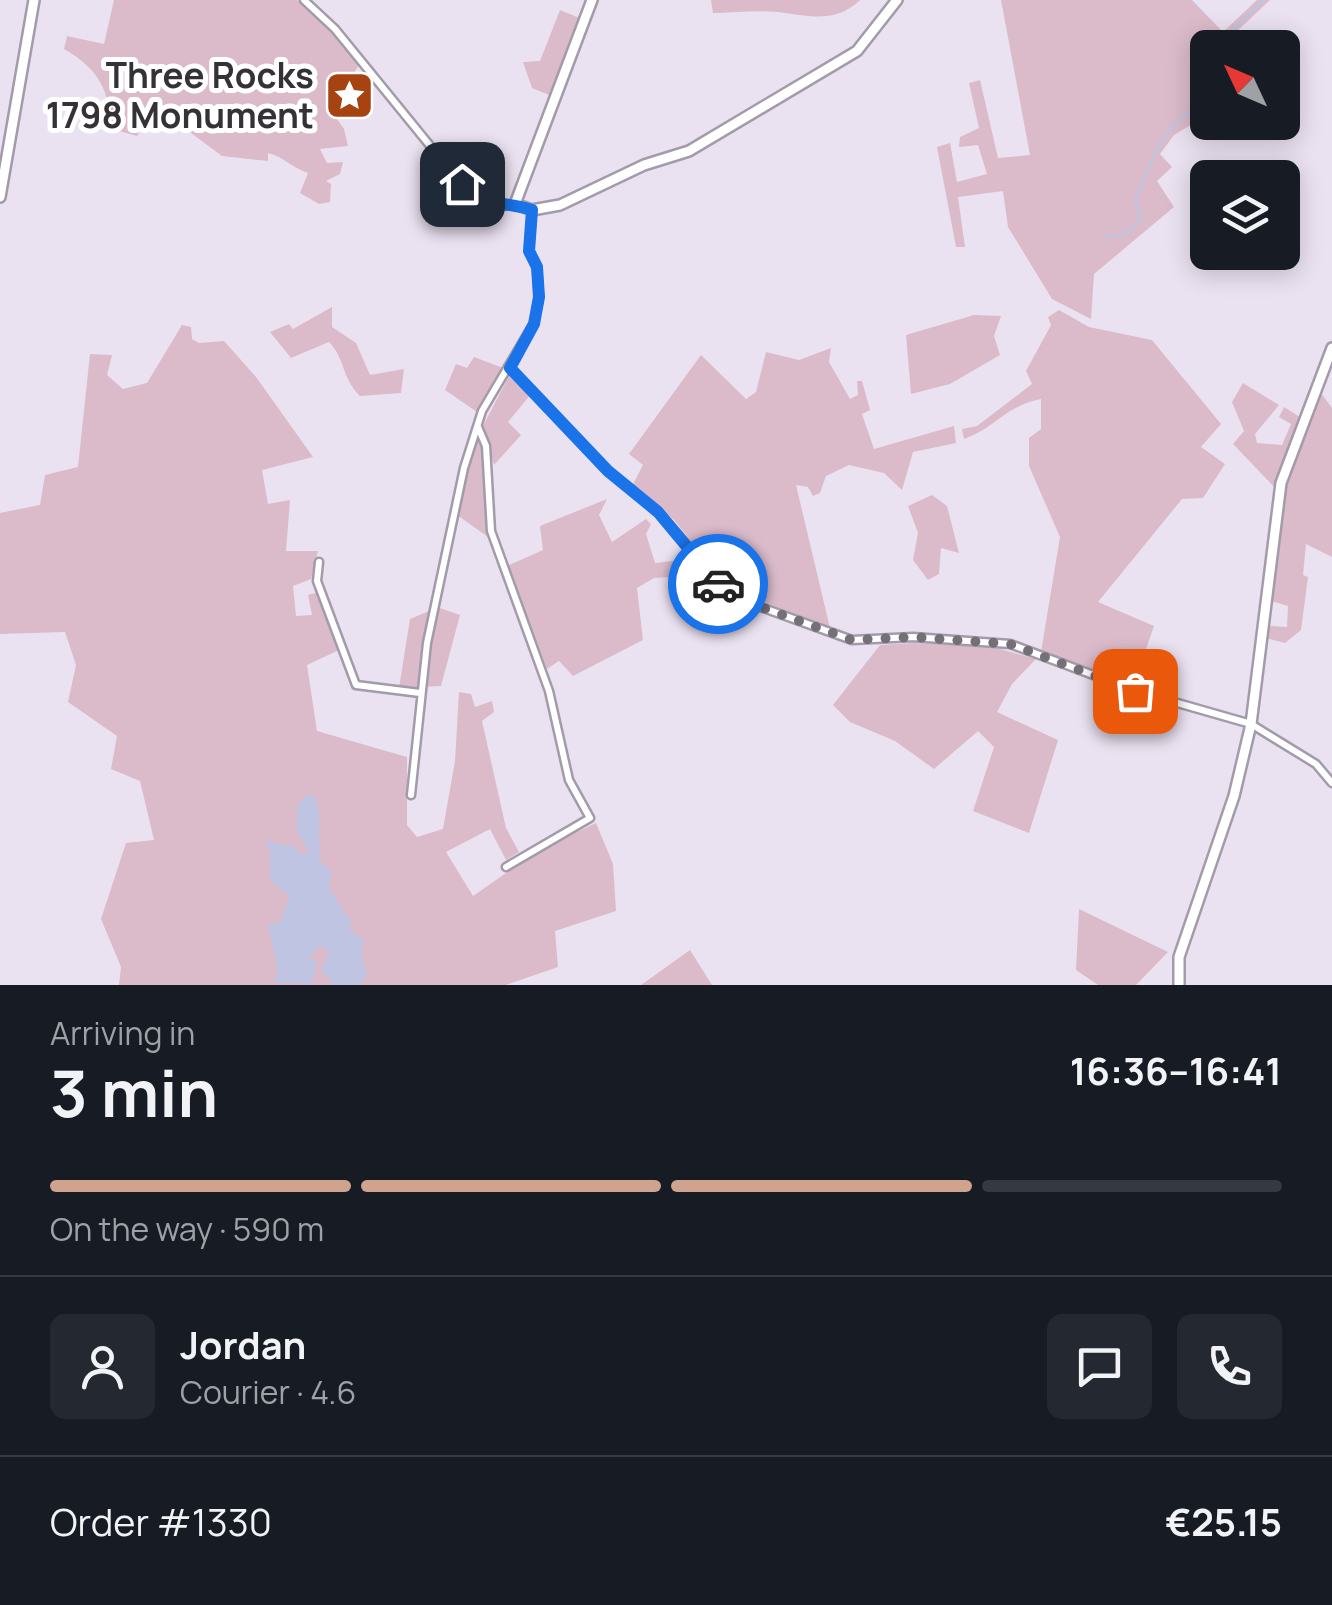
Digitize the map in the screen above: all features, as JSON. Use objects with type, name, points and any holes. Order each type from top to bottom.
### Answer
[{"type":"street","points":[[0,197],[34,0]]},
{"type":"street","points":[[304,0],[336,29],[462,184],[499,206],[514,204],[532,210],[560,204],[644,165],[689,151],[746,113],[812,81],[857,51],[897,0]]},
{"type":"street","points":[[514,204],[592,0]]},
{"type":"street","points":[[411,795],[420,694],[445,549],[478,426],[534,324],[539,297],[537,267],[529,251],[532,210]]},
{"type":"street","points":[[1179,985],[1178,957],[1234,796],[1251,724],[1281,483],[1332,348]]},
{"type":"street","points":[[510,368],[608,471],[658,512],[733,597],[852,640],[913,637],[1010,644],[1139,692],[1251,724],[1316,764],[1332,783]]},
{"type":"street","points":[[478,426],[486,446],[491,531],[548,691],[569,780],[590,818],[506,867]]},
{"type":"street","points":[[319,562],[317,581],[356,685],[420,694]]},
{"type":"shaded area","points":[[114,0],[297,0],[333,31],[359,65],[346,85],[337,119],[348,146],[320,149],[327,163],[343,162],[340,174],[326,181],[331,184],[330,202],[319,204],[300,193],[308,173],[279,157],[268,153],[268,161],[222,156],[156,107],[137,136],[112,129],[100,82],[86,64],[64,49],[67,36],[104,44]]},
{"type":"shaded area","points":[[711,0],[860,0],[841,13],[811,16],[770,11],[713,13]]},
{"type":"shaded area","points":[[1001,0],[1192,0],[1221,30],[1190,30],[1190,125],[1174,135],[1160,154],[1172,167],[1157,181],[1174,207],[1094,274],[1091,319],[1052,299],[1008,227],[1003,191],[958,197],[965,247],[956,247],[937,147],[950,143],[957,182],[987,174],[978,145],[959,147],[960,137],[979,128],[969,83],[980,80],[998,158],[1030,155]]},
{"type":"shaded area","points":[[1257,0],[1270,0],[1238,30],[1225,30]]},
{"type":"shaded area","points":[[560,10],[582,19],[554,97],[532,88],[523,62],[540,61]]},
{"type":"shaded area","points":[[332,307],[332,327],[356,343],[370,375],[404,369],[401,393],[360,396],[329,342],[291,358],[270,332],[289,324],[293,329]]},
{"type":"shaded area","points":[[1059,310],[1089,327],[1152,340],[1221,424],[1201,447],[1225,464],[1203,498],[1182,499],[1098,602],[1154,626],[1133,686],[1041,652],[1060,537],[1029,466],[1029,438],[1041,429],[1041,399],[1017,407],[964,439],[962,429],[977,426],[1032,384],[1026,371],[1051,325],[1048,317]]},
{"type":"shaded area","points":[[974,315],[1001,316],[994,336],[1000,355],[950,384],[911,394],[906,335]]},
{"type":"shaded area","points":[[182,325],[191,327],[192,339],[199,343],[224,341],[256,377],[313,457],[262,470],[268,504],[290,500],[286,551],[318,551],[311,579],[293,586],[296,616],[312,615],[308,595],[319,592],[339,650],[307,665],[317,731],[407,757],[407,825],[417,837],[443,829],[455,761],[459,692],[471,694],[475,707],[492,701],[494,712],[482,721],[506,828],[519,852],[506,860],[490,829],[446,852],[473,896],[539,850],[596,823],[613,864],[616,911],[555,931],[558,967],[506,985],[119,985],[121,967],[101,919],[126,843],[154,840],[140,781],[111,769],[117,736],[68,702],[76,665],[65,632],[0,634],[0,513],[40,505],[45,475],[78,467],[90,354],[112,355],[107,375],[123,389],[147,383]]},
{"type":"shaded area","points":[[831,348],[829,362],[850,399],[858,395],[857,381],[862,381],[870,410],[862,414],[874,449],[954,426],[956,443],[913,452],[902,490],[884,473],[849,465],[826,476],[820,493],[813,496],[808,487],[796,485],[830,628],[731,589],[674,520],[633,484],[643,465],[629,454],[701,355],[746,399],[756,392],[766,352],[799,360]]},
{"type":"shaded area","points":[[474,357],[503,368],[477,412],[445,390],[456,364],[467,368]]},
{"type":"shaded area","points":[[510,374],[531,394],[508,422],[521,435],[494,465],[483,426]]},
{"type":"shaded area","points":[[1243,383],[1279,405],[1255,434],[1257,443],[1282,445],[1291,424],[1279,417],[1284,407],[1303,419],[1275,488],[1233,444],[1244,431],[1232,402]]},
{"type":"shaded area","points":[[1321,393],[1332,408],[1332,557],[1306,544],[1303,575],[1308,577],[1301,630],[1285,643],[1266,638],[1269,626],[1287,627],[1288,606],[1271,601],[1287,474]]},
{"type":"shaded area","points":[[477,435],[483,448],[488,537],[457,515]]},
{"type":"shaded area","points":[[932,495],[947,506],[959,553],[941,548],[939,574],[928,580],[913,560],[918,533],[908,506]]},
{"type":"shaded area","points":[[607,499],[599,515],[612,542],[646,519],[651,524],[646,534],[655,563],[691,559],[699,575],[654,578],[637,588],[643,640],[573,676],[559,661],[547,669],[507,566],[543,550],[540,526]]},
{"type":"shaded area","points":[[437,607],[460,615],[441,686],[424,687]]},
{"type":"shaded area","points":[[429,611],[417,688],[399,688],[410,619]]},
{"type":"shaded area","points":[[880,645],[989,646],[1036,659],[1012,684],[997,712],[1058,740],[1029,833],[973,811],[994,747],[978,731],[934,769],[895,741],[850,722],[833,705]]},
{"type":"shaded area","points":[[1079,909],[1168,952],[1136,985],[1098,985],[1076,970]]},
{"type":"shaded area","points":[[690,950],[712,985],[641,985]]},
{"type":"water","points":[[306,795],[316,797],[321,863],[331,871],[329,888],[351,922],[349,929],[364,940],[362,957],[367,976],[358,985],[330,985],[330,978],[321,972],[329,952],[320,945],[309,958],[317,962],[311,984],[273,982],[278,972],[268,925],[280,922],[290,896],[270,881],[270,850],[264,841],[296,847],[299,855],[309,852],[297,831],[297,805]]},
{"type":"waterway","points":[[1232,30],[1264,0]]},
{"type":"waterway","points":[[1103,235],[1121,235],[1137,223],[1141,217],[1135,202],[1147,170],[1169,131],[1190,112]]},
{"type":"way so far","points":[[718,584],[733,597],[852,640],[913,637],[1010,644],[1135,691]]},
{"type":"place","name":"Three Rocks 1798 Monument","points":[[349,95]]},
{"type":"route","points":[[462,184],[499,206],[514,204],[532,210],[529,251],[537,267],[539,297],[534,324],[510,368],[608,471],[658,512],[718,584]]}]
